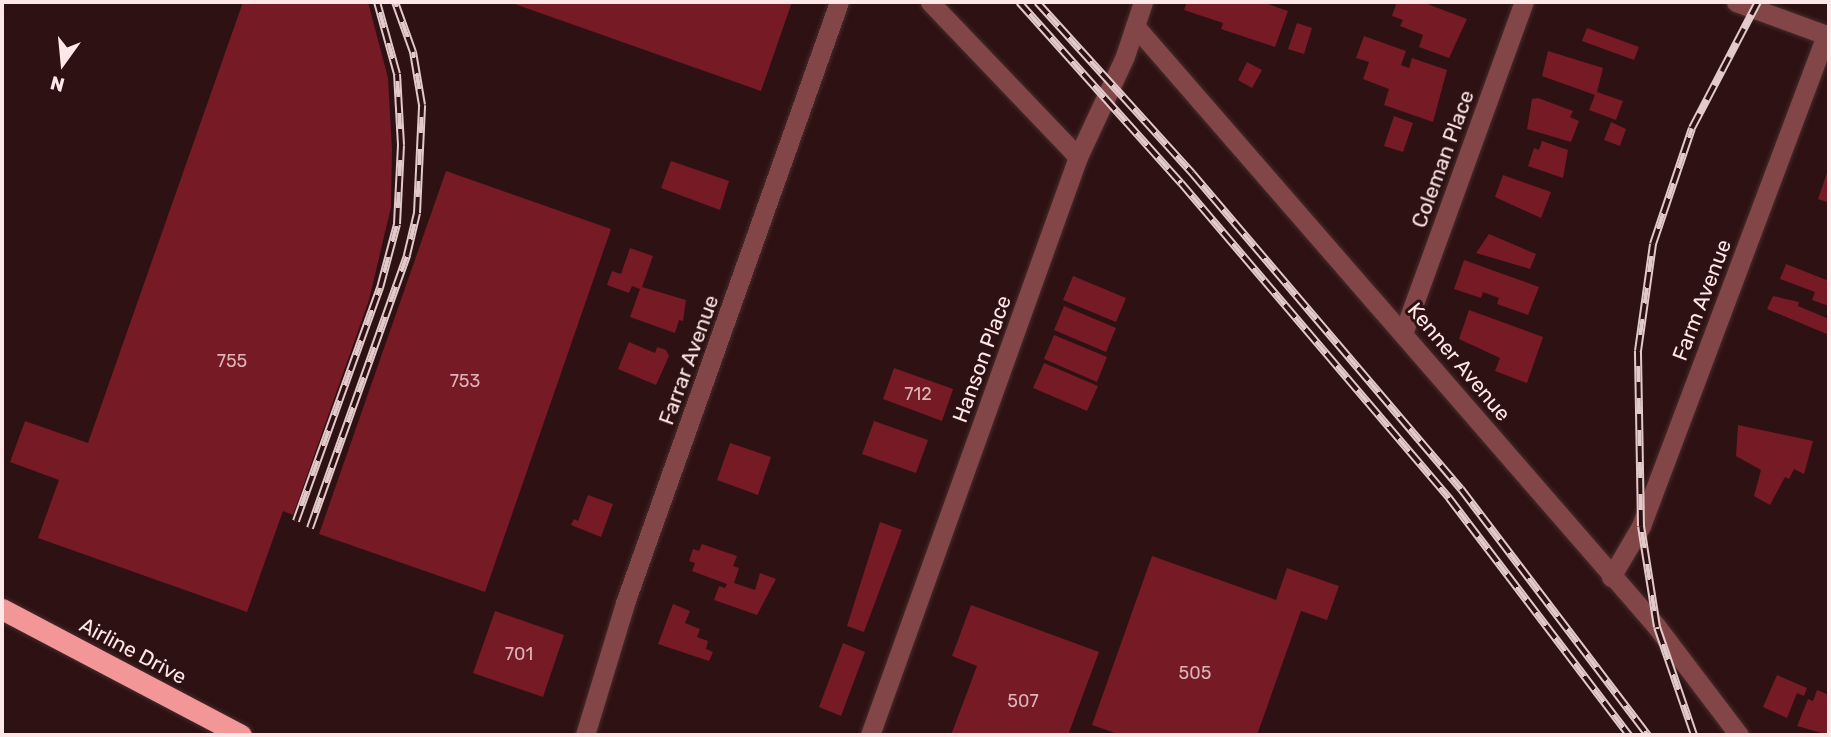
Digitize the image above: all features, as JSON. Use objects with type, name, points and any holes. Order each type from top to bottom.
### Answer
[{"type":"highway","name":"Airline Drive","points":[[2,610],[241,735]]},
{"type":"street","name":"Farrar Avenue","points":[[585,735],[625,603],[839,2]]},
{"type":"street","points":[[930,2],[1078,157]]},
{"type":"street","name":"Hanson Place","points":[[870,735],[1078,157],[1143,2]]},
{"type":"street","name":"Coleman Place","points":[[1404,331],[1524,2]]},
{"type":"street","points":[[1736,2],[1828,35]]},
{"type":"street","name":"Kenner Avenue","points":[[1135,26],[1404,331],[1611,577],[1657,627],[1739,735]]},
{"type":"street","name":"Farm Avenue","points":[[1611,577],[1641,526],[1828,35]]},
{"type":"building","points":[[243,2],[368,2],[388,78],[392,149],[391,207],[369,300],[293,515],[283,511],[247,612],[38,538],[59,480],[10,462],[25,421],[88,443]]},
{"type":"building","points":[[509,2],[792,2],[761,91]]},
{"type":"building","points":[[1187,2],[1262,2],[1288,11],[1275,47],[1221,29],[1223,23],[1184,10]]},
{"type":"building","points":[[1397,2],[1422,2],[1467,19],[1449,58],[1419,47],[1423,35],[1400,26],[1403,20],[1392,16]]},
{"type":"building","points":[[1297,23],[1312,28],[1304,54],[1288,49]]},
{"type":"building","points":[[1587,28],[1639,47],[1634,60],[1582,41]]},
{"type":"building","points":[[1364,36],[1406,51],[1401,65],[1409,68],[1412,58],[1447,70],[1433,122],[1384,105],[1389,89],[1363,79],[1369,62],[1356,58]]},
{"type":"building","points":[[1548,51],[1603,68],[1597,92],[1623,101],[1616,120],[1589,110],[1595,95],[1542,76]]},
{"type":"building","points":[[1247,62],[1262,70],[1252,88],[1238,80]]},
{"type":"building","points":[[1538,98],[1573,111],[1570,117],[1579,121],[1571,142],[1527,129],[1532,99]]},
{"type":"building","points":[[1394,116],[1413,123],[1403,152],[1384,146]]},
{"type":"building","points":[[1611,122],[1626,129],[1620,146],[1604,140]]},
{"type":"building","points":[[1542,141],[1568,150],[1563,178],[1528,166],[1534,148],[1539,150]]},
{"type":"building","points":[[671,161],[729,181],[720,210],[661,188]]},
{"type":"building","points":[[446,171],[611,229],[485,592],[319,534]]},
{"type":"building","points":[[1827,173],[1829,174],[1829,203],[1818,199]]},
{"type":"building","points":[[1503,175],[1551,192],[1541,218],[1495,197]]},
{"type":"building","points":[[1489,234],[1536,254],[1530,269],[1476,253]]},
{"type":"building","points":[[630,248],[653,256],[642,287],[686,300],[683,321],[679,320],[675,333],[630,317],[640,289],[632,286],[629,293],[607,285],[612,271],[621,274]]},
{"type":"building","points":[[1464,260],[1539,287],[1528,315],[1497,304],[1499,298],[1483,292],[1481,298],[1454,289]]},
{"type":"building","points":[[1786,264],[1829,281],[1829,306],[1812,300],[1815,292],[1780,279]]},
{"type":"building","points":[[1073,276],[1126,298],[1116,322],[1063,300]]},
{"type":"building","points":[[1773,296],[1799,302],[1798,306],[1829,319],[1829,335],[1767,309]]},
{"type":"building","points":[[1064,306],[1116,328],[1106,352],[1054,330]]},
{"type":"building","points":[[1469,310],[1543,337],[1527,383],[1495,371],[1500,358],[1459,339]]},
{"type":"building","points":[[1054,335],[1107,357],[1097,382],[1044,359]]},
{"type":"building","points":[[629,342],[655,353],[657,347],[666,350],[669,356],[656,385],[618,369]]},
{"type":"building","points":[[1044,363],[1098,386],[1087,411],[1033,388]]},
{"type":"building","points":[[894,368],[953,389],[942,421],[883,399]]},
{"type":"building","points":[[874,421],[928,440],[916,473],[862,454]]},
{"type":"building","points":[[1738,425],[1813,441],[1804,474],[1794,469],[1789,479],[1785,477],[1770,505],[1754,496],[1761,470],[1736,456]]},
{"type":"building","points":[[730,443],[771,457],[758,495],[717,480]]},
{"type":"building","points":[[588,495],[613,504],[601,537],[571,525],[574,519],[578,521]]},
{"type":"building","points":[[880,522],[902,530],[864,632],[847,626]]},
{"type":"building","points":[[702,544],[737,556],[733,566],[739,568],[734,583],[755,590],[760,573],[776,579],[757,615],[714,600],[719,586],[725,588],[727,584],[692,571],[695,563],[689,561],[693,549],[699,551]]},
{"type":"building","points":[[1152,556],[1276,600],[1287,568],[1339,586],[1327,620],[1301,611],[1257,735],[1121,735],[1092,725]]},
{"type":"building","points":[[673,604],[690,611],[685,623],[700,629],[697,637],[708,641],[706,649],[713,652],[709,661],[658,644]]},
{"type":"building","points":[[971,605],[1099,652],[1068,735],[951,735],[977,666],[952,656]]},
{"type":"building","points":[[495,611],[564,635],[543,697],[473,673]]},
{"type":"building","points":[[843,643],[865,652],[841,716],[819,707]]},
{"type":"building","points":[[1777,675],[1807,688],[1804,696],[1797,693],[1787,718],[1763,707]]},
{"type":"building","points":[[1817,690],[1829,695],[1829,735],[1797,726],[1808,699],[1813,701]]},
{"type":"railway","points":[[296,521],[380,288],[397,224],[401,145],[397,74],[377,2]]},
{"type":"railway","points":[[310,528],[407,255],[417,213],[422,105],[413,52],[395,2]]},
{"type":"railway","points":[[1019,2],[1181,183],[1449,498],[1629,735]]},
{"type":"railway","points":[[1037,2],[1192,173],[1461,489],[1648,735]]},
{"type":"railway","points":[[1694,735],[1657,627],[1641,526],[1638,351],[1653,244],[1692,128],[1758,2]]}]
